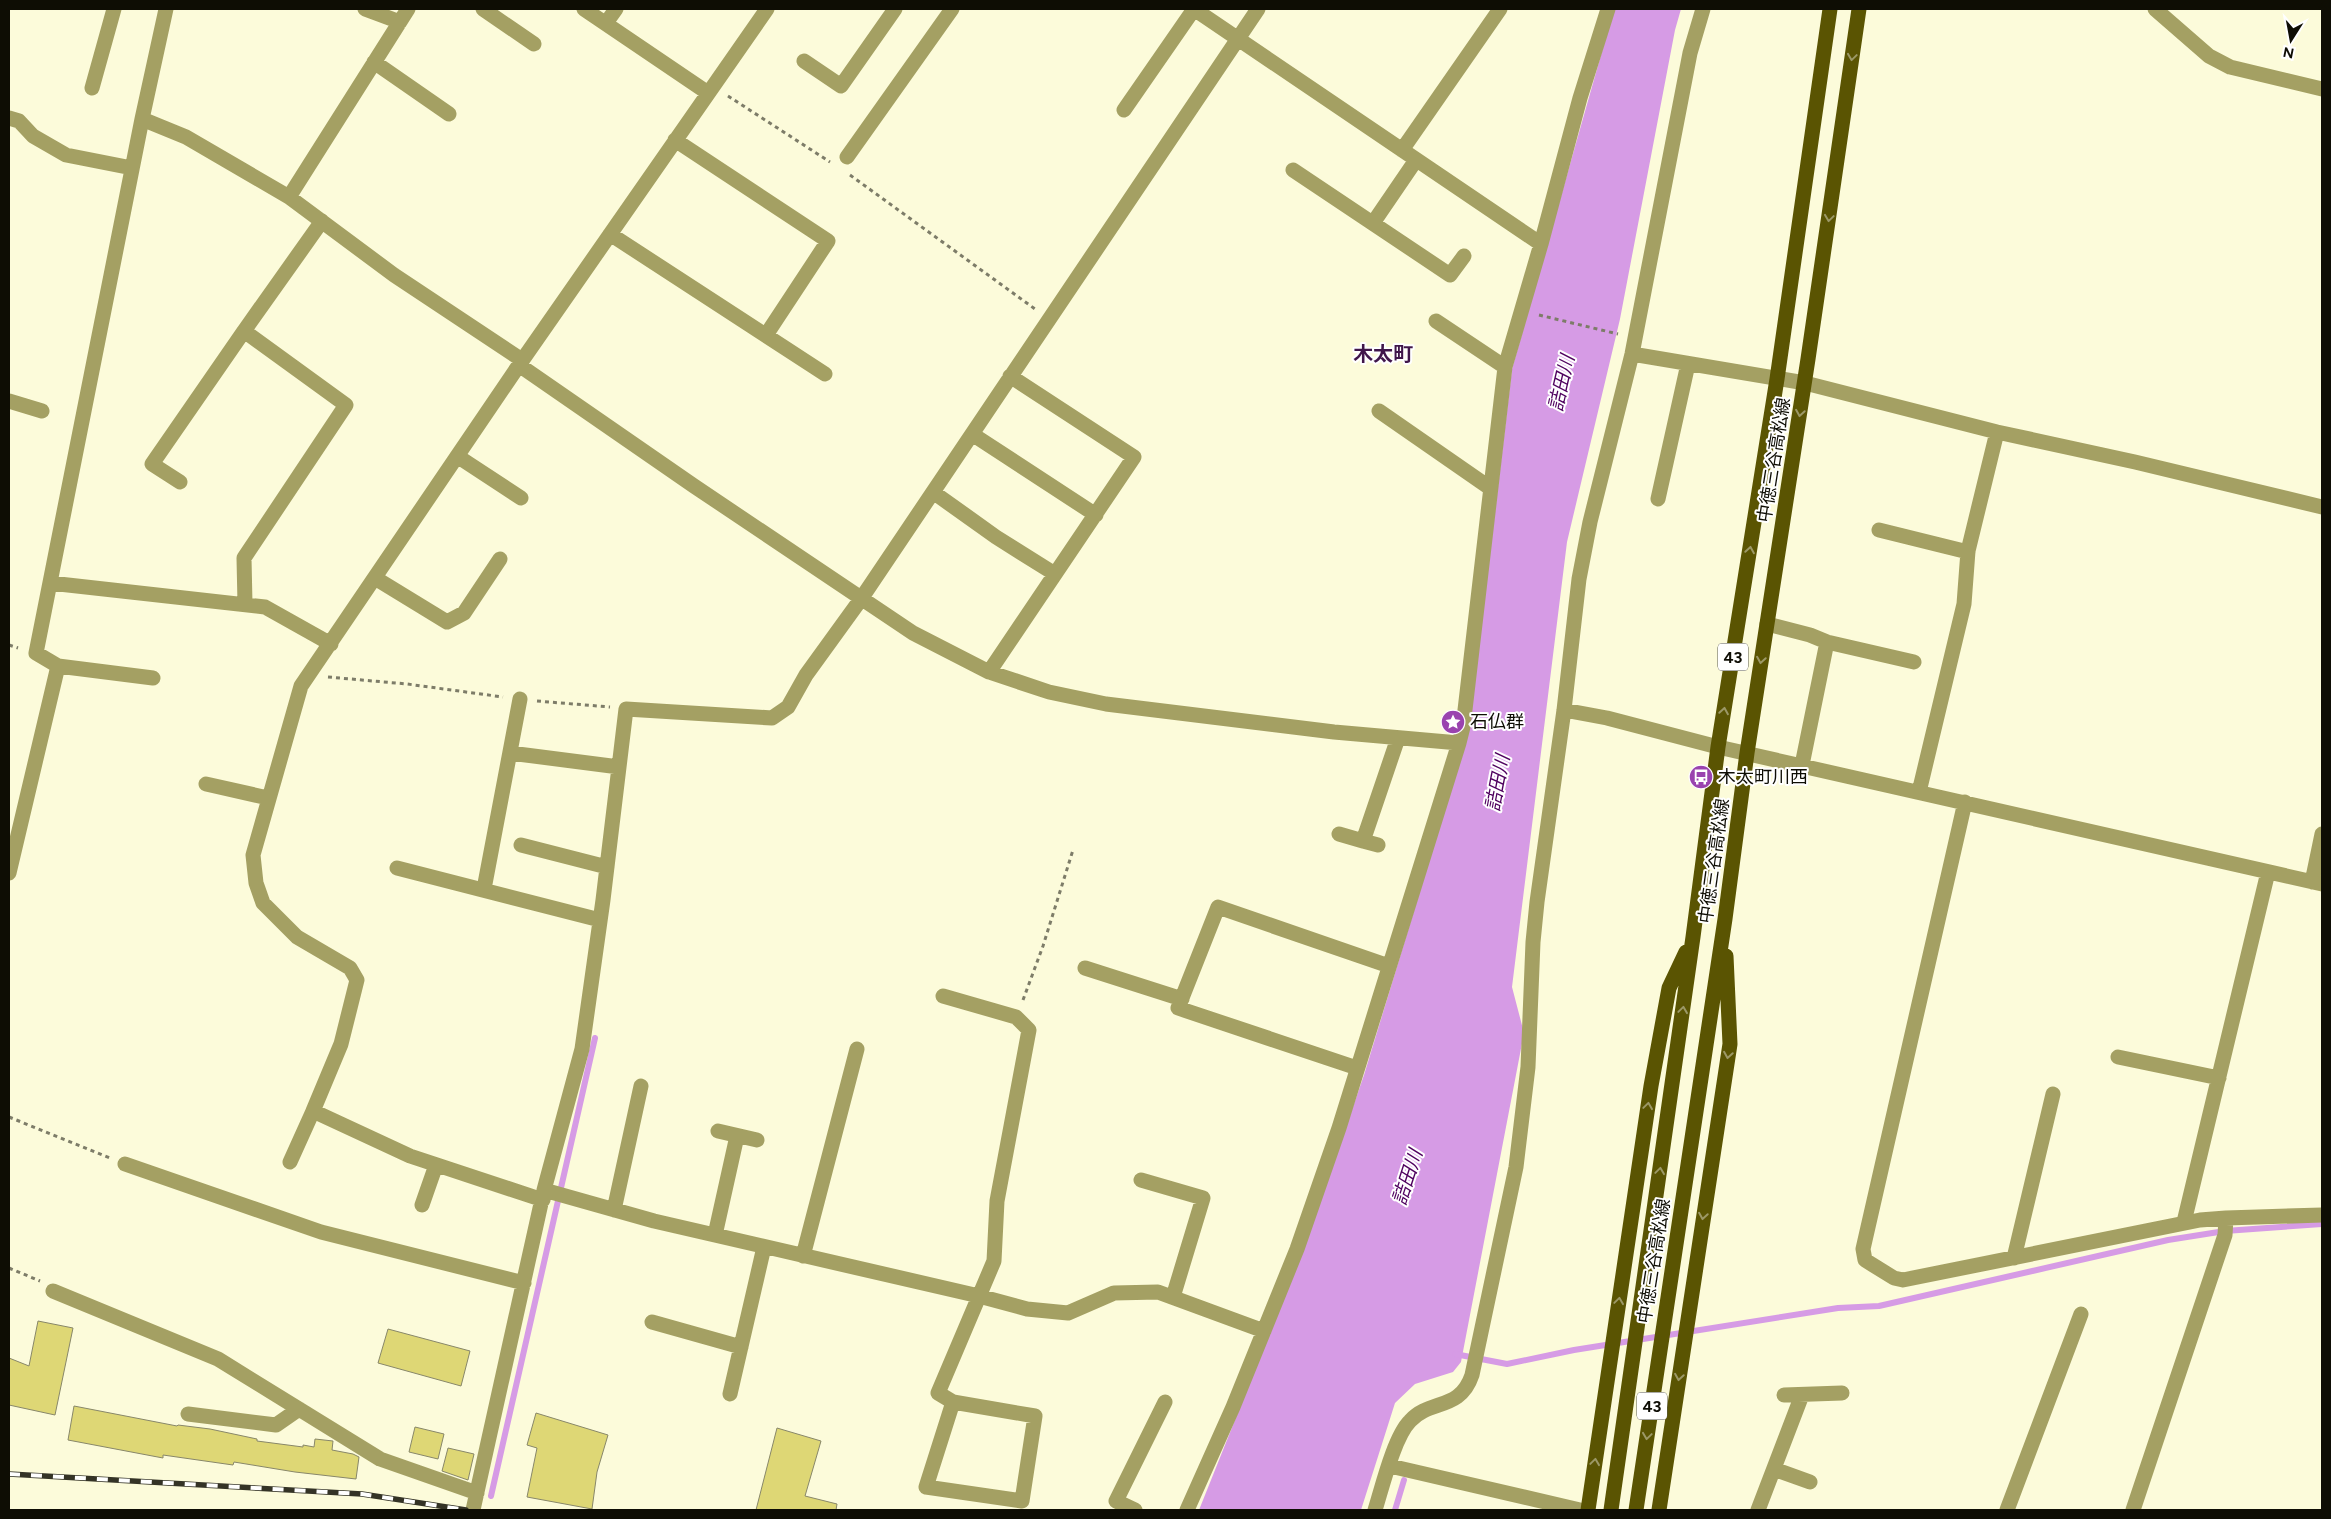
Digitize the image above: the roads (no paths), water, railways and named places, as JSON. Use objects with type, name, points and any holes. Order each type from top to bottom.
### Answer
[{"type":"main road","name":"中徳三谷高松線","points":[[1610,1510],[1693,937],[1718,747],[1777,379],[1830,9]]},
{"type":"main road","name":"中徳三谷高松線","points":[[1636,1510],[1859,9]]},
{"type":"main road","points":[[1658,1510],[1730,1044],[1725,919]]},
{"type":"main road","points":[[1588,1510],[1651,1086],[1669,988],[1693,937]]},
{"type":"street","points":[[92,88],[114,9]]},
{"type":"street","points":[[153,678],[58,666],[36,653],[132,168],[166,9]]},
{"type":"street","points":[[289,197],[404,15],[365,9]]},
{"type":"street","points":[[483,9],[534,44]]},
{"type":"street","points":[[584,9],[710,90]]},
{"type":"street","points":[[606,23],[616,9]]},
{"type":"street","points":[[290,1162],[341,1044],[357,980],[350,968],[297,937],[263,903],[256,884],[253,855],[301,686],[520,362],[767,9]]},
{"type":"street","points":[[804,61],[841,86],[896,9]]},
{"type":"street","points":[[842,162],[952,9]]},
{"type":"street","points":[[1124,110],[1194,9],[1541,244]]},
{"type":"street","points":[[473,1510],[544,1195],[582,1049],[626,709],[772,718],[788,707],[806,675],[861,599],[1258,9]]},
{"type":"street","points":[[1402,150],[1500,9]]},
{"type":"street","points":[[1187,1510],[1297,1249],[1339,1128],[1459,743],[1463,728],[1505,367],[1541,244],[1580,98],[1608,9]]},
{"type":"street","points":[[1375,1510],[1402,1433],[1410,1420],[1425,1411],[1459,1397],[1469,1386],[1472,1375],[1516,1167],[1528,1067],[1532,942],[1564,710],[1578,588],[1590,522],[1632,354],[1690,53],[1703,9]]},
{"type":"street","points":[[2161,12],[2209,56],[2230,67],[2322,89]]},
{"type":"street","points":[[374,62],[449,114]]},
{"type":"street","points":[[9,118],[19,121],[33,136],[66,155],[132,168]]},
{"type":"street","points":[[142,119],[186,137],[289,197],[394,275],[861,599],[913,633],[989,672],[1049,692],[1106,704],[1334,732],[1459,743]]},
{"type":"street","points":[[675,140],[828,241],[766,335]]},
{"type":"street","points":[[1372,223],[1416,160]]},
{"type":"street","points":[[1293,170],[1450,275],[1464,256]]},
{"type":"street","points":[[180,482],[152,464],[322,221]]},
{"type":"street","points":[[610,234],[825,374]]},
{"type":"street","points":[[1436,320],[1505,367]]},
{"type":"street","points":[[244,331],[346,405],[244,558],[245,604]]},
{"type":"street","points":[[1632,354],[1804,383],[1997,432],[2135,462],[2322,507]]},
{"type":"street","points":[[1658,499],[1688,364]]},
{"type":"street","points":[[989,672],[1134,458],[1010,376]]},
{"type":"street","points":[[9,401],[42,411]]},
{"type":"street","points":[[1379,411],[1490,488]]},
{"type":"street","points":[[1920,792],[1964,604],[1968,552],[1997,432]]},
{"type":"street","points":[[972,434],[1096,515]]},
{"type":"street","points":[[457,456],[522,498]]},
{"type":"street","points":[[932,492],[996,537],[1055,574]]},
{"type":"street","points":[[1879,530],[1968,552]]},
{"type":"street","points":[[375,578],[447,622],[464,613],[500,560]]},
{"type":"street","points":[[50,583],[265,607],[331,644]]},
{"type":"street","points":[[1767,624],[1810,635],[1827,642],[1914,662]]},
{"type":"street","points":[[1802,766],[1827,642]]},
{"type":"street","points":[[9,873],[58,666]]},
{"type":"street","points":[[484,889],[520,699]]},
{"type":"street","points":[[1564,710],[1607,718],[1718,747],[2317,883],[2322,834]]},
{"type":"street","points":[[1363,841],[1398,738]]},
{"type":"street","points":[[510,753],[618,767]]},
{"type":"street","points":[[206,784],[268,798]]},
{"type":"street","points":[[1965,802],[1863,1249],[1865,1260],[1894,1278],[1903,1280],[2184,1222],[2226,1218],[2322,1215]]},
{"type":"street","points":[[1339,834],[1378,845]]},
{"type":"street","points":[[521,846],[607,867]]},
{"type":"street","points":[[397,868],[600,920]]},
{"type":"street","points":[[2184,1222],[2268,872]]},
{"type":"street","points":[[1357,1068],[1178,1008],[1218,907],[1389,966]]},
{"type":"street","points":[[1085,968],[1182,999]]},
{"type":"street","points":[[943,996],[1016,1017],[1029,1030],[997,1201],[994,1261],[938,1393],[953,1402],[1035,1416],[1022,1501],[926,1487],[953,1402]]},
{"type":"street","points":[[803,1256],[856,1049]]},
{"type":"street","points":[[2118,1057],[2219,1078]]},
{"type":"street","points":[[614,1210],[641,1086]]},
{"type":"street","points":[[2014,1258],[2054,1094]]},
{"type":"street","points":[[313,1111],[410,1156],[544,1195],[979,1296],[1027,1309],[1068,1313],[1114,1293],[1158,1292],[1264,1331]]},
{"type":"street","points":[[718,1131],[758,1140]]},
{"type":"street","points":[[715,1236],[737,1136]]},
{"type":"street","points":[[125,1164],[321,1232],[524,1283]]},
{"type":"street","points":[[422,1205],[436,1164]]},
{"type":"street","points":[[1141,1180],[1203,1198],[1173,1297]]},
{"type":"street","points":[[2133,1510],[2225,1236],[2226,1218]]},
{"type":"street","points":[[730,1394],[764,1247]]},
{"type":"street","points":[[52,1292],[218,1359],[380,1459],[476,1493]]},
{"type":"street","points":[[2007,1510],[2081,1314]]},
{"type":"street","points":[[652,1322],[741,1347]]},
{"type":"street","points":[[1784,1395],[1842,1393]]},
{"type":"street","points":[[1758,1510],[1802,1395]]},
{"type":"street","points":[[1135,1510],[1116,1501],[1165,1402]]},
{"type":"street","points":[[188,1414],[276,1425],[299,1409]]},
{"type":"street","points":[[1390,1466],[1580,1510]]},
{"type":"street","points":[[1774,1469],[1810,1482]]},
{"type":"water","name":"詰田川","points":[[1614,9],[1681,9],[1675,30],[1620,319],[1567,542],[1512,987],[1524,1033],[1461,1362],[1453,1372],[1415,1384],[1395,1403],[1361,1510],[1199,1510],[1305,1245],[1364,1075],[1469,730],[1512,369]]},
{"type":"waterway","points":[[491,1496],[595,1038]]},
{"type":"waterway","points":[[1455,1354],[1507,1364],[1574,1350],[1838,1308],[1879,1306],[2168,1240],[2225,1231],[2322,1224]]},
{"type":"waterway","points":[[1395,1510],[1404,1480]]},
{"type":"railway","points":[[9,1474],[362,1494],[466,1510]]},
{"type":"place","name":"石仏群","points":[[1453,722]]},
{"type":"place","name":"木太町川西","points":[[1701,777]]},
{"type":"district","name":"木太町","points":[[1383,354]]}]
